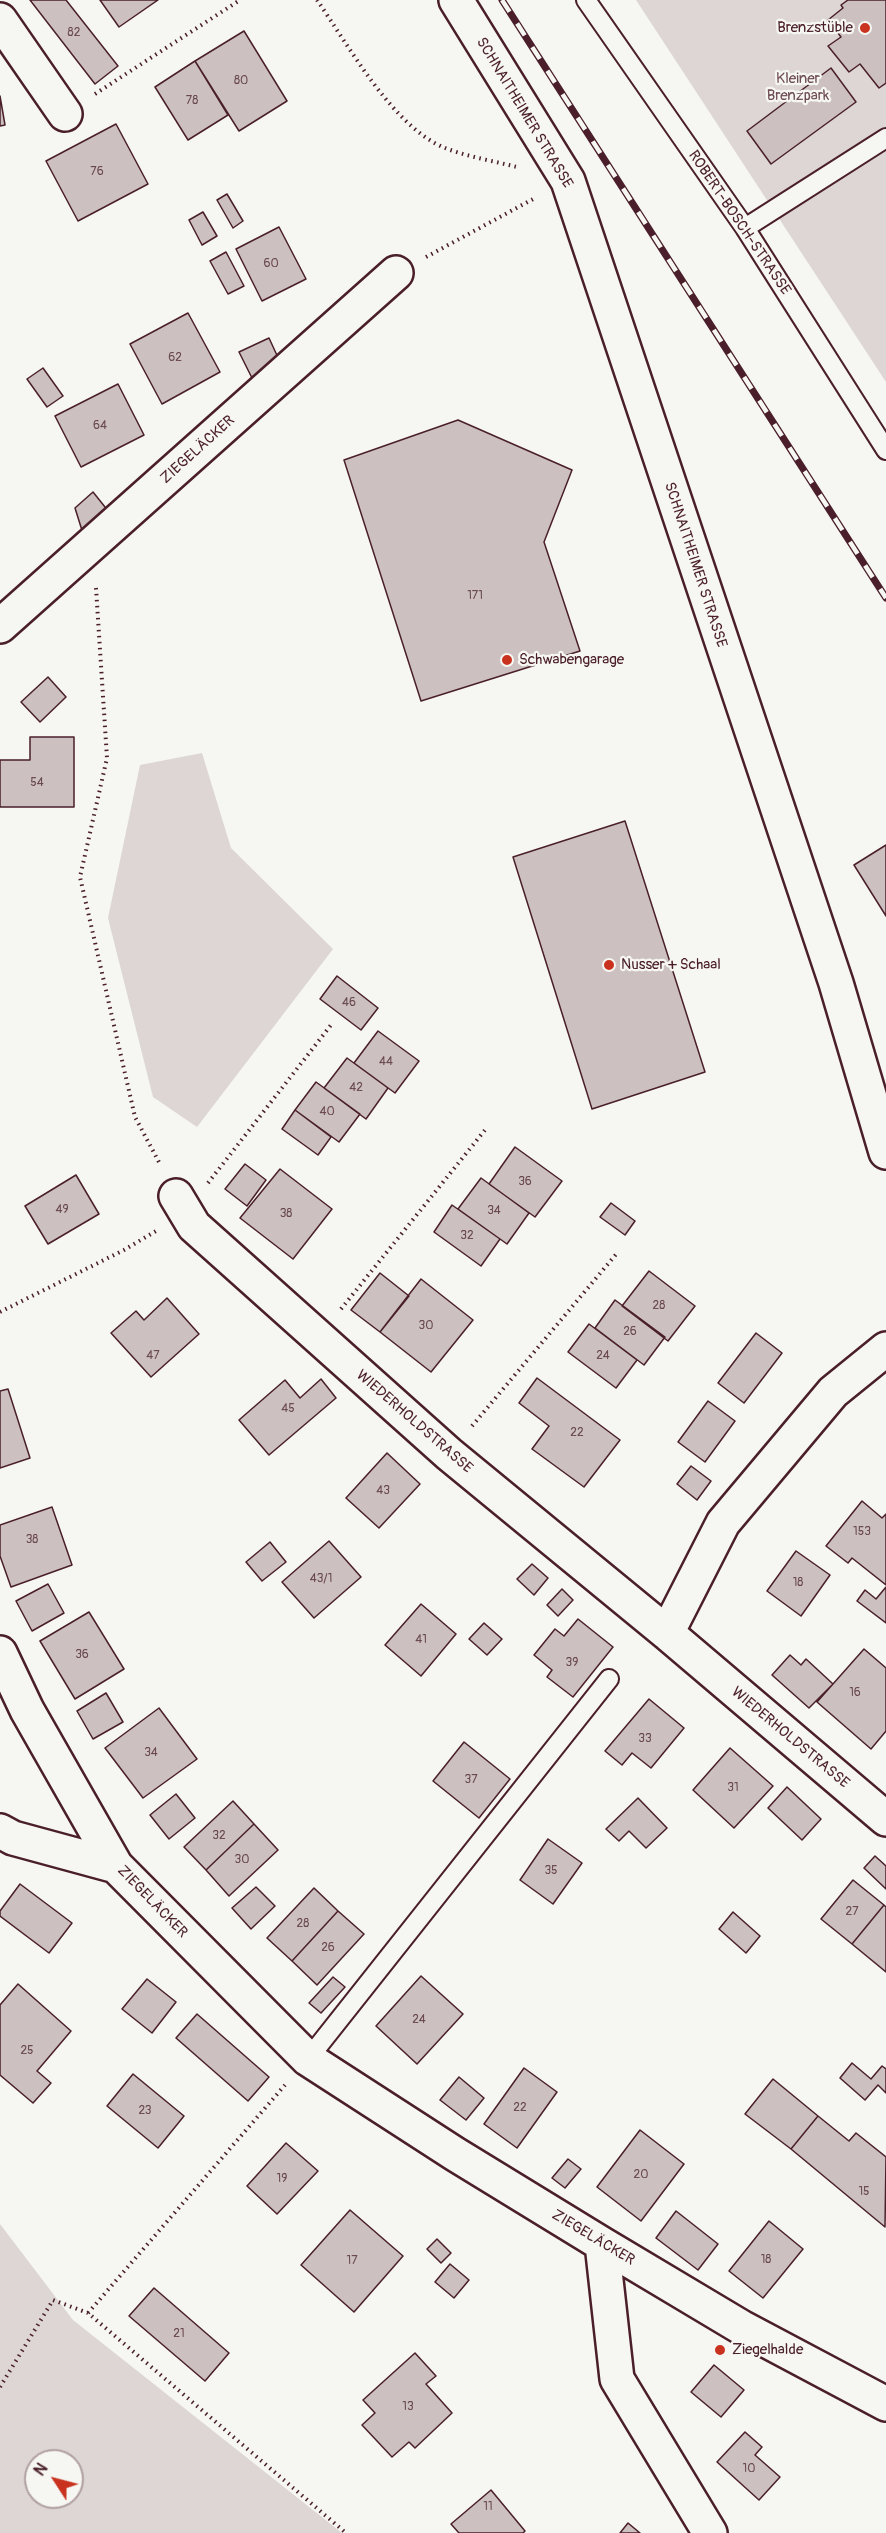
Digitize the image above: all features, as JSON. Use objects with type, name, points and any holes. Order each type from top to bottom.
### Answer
[{"type":"street","name":"SCHNAITHEIMER STRASSE","points":[[456,0],[568,181],[836,983],[886,1152]]},
{"type":"street","points":[[0,20],[65,114]]},
{"type":"street","name":"ZIEGELÄCKER","points":[[0,626],[396,273]]},
{"type":"street","name":"WIEDERHOLDSTRASSE","points":[[181,1204],[194,1226],[449,1454],[886,1819]]},
{"type":"street","points":[[667,1634],[723,1522],[833,1392],[886,1349]]},
{"type":"street","name":"ZIEGELÄCKER","points":[[0,1653],[27,1710],[116,1866],[308,2059],[454,2154],[741,2327],[886,2404]]},
{"type":"street","points":[[0,1831],[13,1838],[116,1866]]},
{"type":"street","points":[[602,2244],[617,2379],[710,2533]]},
{"type":"lane","name":"ROBERT-BOSCH-STRASSE","points":[[586,0],[745,228],[886,450]]},
{"type":"lane","points":[[745,228],[886,138]]},
{"type":"lane","points":[[308,2059],[609,1679]]},
{"type":"path","points":[[65,114],[240,0]]},
{"type":"path","points":[[317,0],[376,87],[402,119],[444,148],[568,181]]},
{"type":"path","points":[[396,273],[568,181]]},
{"type":"path","points":[[74,560],[95,584],[107,758],[80,877],[135,1117],[181,1204]]},
{"type":"path","points":[[0,1312],[124,1250],[160,1229],[331,1024]]},
{"type":"path","points":[[318,1337],[485,1130]]},
{"type":"path","points":[[449,1454],[618,1252]]},
{"type":"path","points":[[88,2313],[308,2059]]},
{"type":"path","points":[[0,2387],[53,2300],[88,2313],[346,2533]]},
{"type":"green space","name":"Kleiner Brenzpark","points":[[636,0],[886,0],[886,382]]},
{"type":"green space","points":[[202,753],[231,848],[333,949],[197,1127],[153,1097],[108,918],[140,765]]},
{"type":"green space","points":[[0,2224],[73,2320],[342,2533],[0,2533]]},
{"type":"building","points":[[30,0],[66,0],[118,66],[95,84]]},
{"type":"building","points":[[100,0],[158,0],[119,27]]},
{"type":"building","points":[[848,0],[886,0],[886,83],[879,88],[860,64],[849,72],[828,46],[841,37],[828,20],[843,8],[841,5]]},
{"type":"building","points":[[244,31],[287,101],[239,131],[195,61]]},
{"type":"building","points":[[195,61],[228,115],[188,140],[155,87]]},
{"type":"building","points":[[831,68],[856,102],[771,164],[747,131]]},
{"type":"building","points":[[0,96],[5,125],[0,126]]},
{"type":"building","points":[[116,124],[148,184],[78,221],[46,161]]},
{"type":"building","points":[[227,194],[243,221],[233,228],[217,200]]},
{"type":"building","points":[[203,212],[217,236],[202,245],[189,220]]},
{"type":"building","points":[[279,227],[306,279],[262,301],[236,249]]},
{"type":"building","points":[[226,252],[244,286],[228,294],[210,261]]},
{"type":"building","points":[[188,313],[220,372],[162,404],[130,344]]},
{"type":"building","points":[[269,338],[281,364],[252,378],[239,352]]},
{"type":"building","points":[[43,368],[63,396],[47,407],[27,379]]},
{"type":"building","points":[[118,384],[144,435],[81,467],[55,416]]},
{"type":"building","points":[[458,420],[572,470],[544,542],[580,651],[421,701],[344,460]]},
{"type":"building","points":[[93,492],[113,517],[85,540],[75,508]]},
{"type":"building","points":[[48,677],[66,697],[40,722],[21,702]]},
{"type":"building","points":[[30,737],[74,737],[74,807],[0,807],[0,760],[30,760]]},
{"type":"building","name":"Nusser + Schaal","points":[[625,821],[705,1072],[592,1109],[513,857]]},
{"type":"building","points":[[886,845],[886,916],[854,865]]},
{"type":"building","points":[[337,976],[378,1008],[361,1030],[320,999]]},
{"type":"building","points":[[378,1031],[419,1061],[395,1093],[354,1063]]},
{"type":"building","points":[[347,1058],[388,1088],[366,1119],[324,1088]]},
{"type":"building","points":[[316,1082],[360,1114],[339,1142],[295,1110]]},
{"type":"building","points":[[295,1110],[331,1137],[318,1155],[282,1129]]},
{"type":"building","points":[[515,1147],[562,1181],[535,1217],[489,1184]]},
{"type":"building","points":[[245,1164],[266,1180],[247,1206],[225,1189]]},
{"type":"building","points":[[280,1169],[332,1209],[293,1259],[240,1218]]},
{"type":"building","points":[[76,1175],[99,1214],[48,1244],[25,1206]]},
{"type":"building","points":[[481,1178],[529,1213],[507,1244],[458,1209]]},
{"type":"building","points":[[611,1203],[635,1221],[625,1235],[600,1217]]},
{"type":"building","points":[[452,1205],[500,1239],[481,1266],[434,1232]]},
{"type":"building","points":[[649,1271],[695,1306],[668,1341],[622,1306]]},
{"type":"building","points":[[380,1273],[409,1296],[380,1332],[351,1310]]},
{"type":"building","points":[[421,1279],[473,1320],[431,1372],[380,1332]]},
{"type":"building","points":[[167,1298],[199,1334],[151,1377],[111,1333],[136,1311],[144,1320]]},
{"type":"building","points":[[615,1300],[665,1337],[644,1365],[595,1328]]},
{"type":"building","points":[[589,1324],[637,1360],[616,1388],[568,1352]]},
{"type":"building","points":[[756,1333],[782,1353],[744,1403],[718,1383]]},
{"type":"building","points":[[537,1378],[620,1440],[584,1487],[532,1449],[549,1426],[519,1403]]},
{"type":"building","points":[[321,1379],[336,1398],[269,1455],[239,1420],[285,1380],[300,1398]]},
{"type":"building","points":[[8,1389],[30,1458],[0,1468],[0,1391]]},
{"type":"building","points":[[708,1401],[735,1421],[705,1462],[678,1442]]},
{"type":"building","points":[[387,1453],[420,1484],[379,1528],[346,1498]]},
{"type":"building","points":[[691,1466],[711,1481],[697,1500],[677,1484]]},
{"type":"building","points":[[862,1501],[882,1518],[886,1514],[886,1585],[852,1558],[848,1563],[826,1546]]},
{"type":"building","points":[[52,1507],[72,1565],[11,1587],[0,1556],[0,1525]]},
{"type":"building","points":[[329,1541],[361,1577],[314,1618],[282,1582]]},
{"type":"building","points":[[270,1542],[286,1562],[262,1581],[246,1562]]},
{"type":"building","points":[[796,1551],[830,1575],[801,1616],[767,1591]]},
{"type":"building","points":[[532,1564],[548,1578],[534,1595],[517,1579]]},
{"type":"building","points":[[48,1584],[64,1613],[32,1631],[16,1601]]},
{"type":"building","points":[[886,1587],[886,1623],[857,1601],[865,1590],[876,1599]]},
{"type":"building","points":[[562,1589],[573,1600],[558,1616],[547,1605]]},
{"type":"building","points":[[421,1604],[456,1634],[421,1676],[385,1645]]},
{"type":"building","points":[[89,1612],[124,1669],[75,1699],[40,1641]]},
{"type":"building","points":[[578,1619],[613,1647],[573,1697],[547,1677],[552,1670],[534,1655],[555,1629],[564,1636]]},
{"type":"building","points":[[484,1623],[502,1639],[487,1655],[469,1639]]},
{"type":"building","points":[[864,1649],[886,1668],[886,1731],[871,1749],[817,1702]]},
{"type":"building","points":[[790,1655],[801,1665],[806,1659],[833,1684],[809,1708],[772,1675]]},
{"type":"building","points":[[106,1693],[123,1722],[93,1739],[77,1711]]},
{"type":"building","points":[[649,1699],[684,1728],[651,1768],[632,1753],[622,1765],[605,1751]]},
{"type":"building","points":[[159,1708],[197,1759],[143,1798],[105,1748]]},
{"type":"building","points":[[464,1742],[510,1779],[479,1818],[433,1781]]},
{"type":"building","points":[[730,1748],[773,1786],[734,1828],[693,1790]]},
{"type":"building","points":[[787,1787],[821,1819],[802,1840],[768,1808]]},
{"type":"building","points":[[176,1794],[195,1818],[169,1839],[150,1815]]},
{"type":"building","points":[[638,1798],[667,1828],[646,1848],[629,1831],[619,1841],[606,1829]]},
{"type":"building","points":[[233,1801],[254,1824],[206,1870],[184,1847]]},
{"type":"building","points":[[254,1824],[278,1850],[229,1896],[206,1870]]},
{"type":"building","points":[[548,1839],[582,1863],[553,1904],[520,1880]]},
{"type":"building","points":[[875,1856],[886,1866],[886,1889],[864,1868]]},
{"type":"building","points":[[853,1880],[884,1905],[852,1944],[821,1919]]},
{"type":"building","points":[[20,1884],[72,1923],[49,1953],[0,1916],[0,1911]]},
{"type":"building","points":[[256,1887],[275,1906],[251,1929],[232,1908]]},
{"type":"building","points":[[314,1888],[338,1911],[292,1961],[267,1938]]},
{"type":"building","points":[[884,1905],[886,1907],[886,1972],[852,1944]]},
{"type":"building","points":[[338,1911],[364,1934],[317,1985],[292,1961]]},
{"type":"building","points":[[733,1912],[760,1936],[746,1953],[719,1929]]},
{"type":"building","points":[[421,1976],[463,2014],[417,2064],[376,2026]]},
{"type":"building","points":[[333,1977],[345,1987],[321,2013],[309,2003]]},
{"type":"building","points":[[147,1979],[176,2002],[152,2033],[122,2009]]},
{"type":"building","points":[[18,1984],[71,2031],[37,2071],[51,2083],[33,2103],[0,2075],[0,2005]]},
{"type":"building","points":[[197,2014],[269,2077],[248,2101],[176,2038]]},
{"type":"building","points":[[852,2063],[871,2079],[882,2066],[886,2069],[886,2093],[878,2085],[865,2100],[840,2078]]},
{"type":"building","points":[[524,2068],[557,2092],[517,2148],[484,2124]]},
{"type":"building","points":[[133,2074],[184,2116],[158,2148],[107,2106]]},
{"type":"building","points":[[459,2077],[484,2098],[466,2120],[440,2100]]},
{"type":"building","points":[[773,2079],[818,2116],[791,2149],[745,2114]]},
{"type":"building","points":[[818,2116],[849,2141],[856,2133],[886,2157],[885,2227],[791,2149]]},
{"type":"building","points":[[640,2130],[684,2164],[641,2221],[597,2187]]},
{"type":"building","points":[[286,2143],[318,2171],[277,2214],[247,2186]]},
{"type":"building","points":[[568,2159],[581,2169],[565,2188],[552,2178]]},
{"type":"building","points":[[350,2210],[403,2256],[354,2312],[301,2265]]},
{"type":"building","points":[[676,2211],[718,2244],[698,2270],[656,2238]]},
{"type":"building","points":[[769,2221],[803,2249],[763,2298],[729,2271]]},
{"type":"building","points":[[437,2239],[451,2253],[441,2263],[427,2249]]},
{"type":"building","points":[[450,2264],[469,2280],[454,2298],[435,2282]]},
{"type":"building","points":[[154,2288],[229,2353],[205,2381],[129,2316]]},
{"type":"building","points":[[415,2353],[436,2376],[426,2384],[452,2413],[415,2448],[409,2442],[392,2457],[362,2425],[375,2413],[363,2400]]},
{"type":"building","points":[[714,2365],[744,2390],[721,2417],[691,2392]]},
{"type":"building","points":[[745,2432],[762,2447],[755,2455],[780,2477],[759,2500],[717,2462]]},
{"type":"building","points":[[491,2490],[525,2531],[523,2533],[459,2533],[451,2524]]},
{"type":"building","points":[[628,2523],[640,2533],[620,2533]]},
{"type":"railway","points":[[502,0],[886,598]]},
{"type":"place","name":"Brenzstüble","points":[[865,28]]},
{"type":"place","name":"Schwabengarage","points":[[507,660]]},
{"type":"place","name":"Nusser + Schaal","points":[[609,965]]},
{"type":"place","name":"Ziegelhalde","points":[[720,2350]]}]
